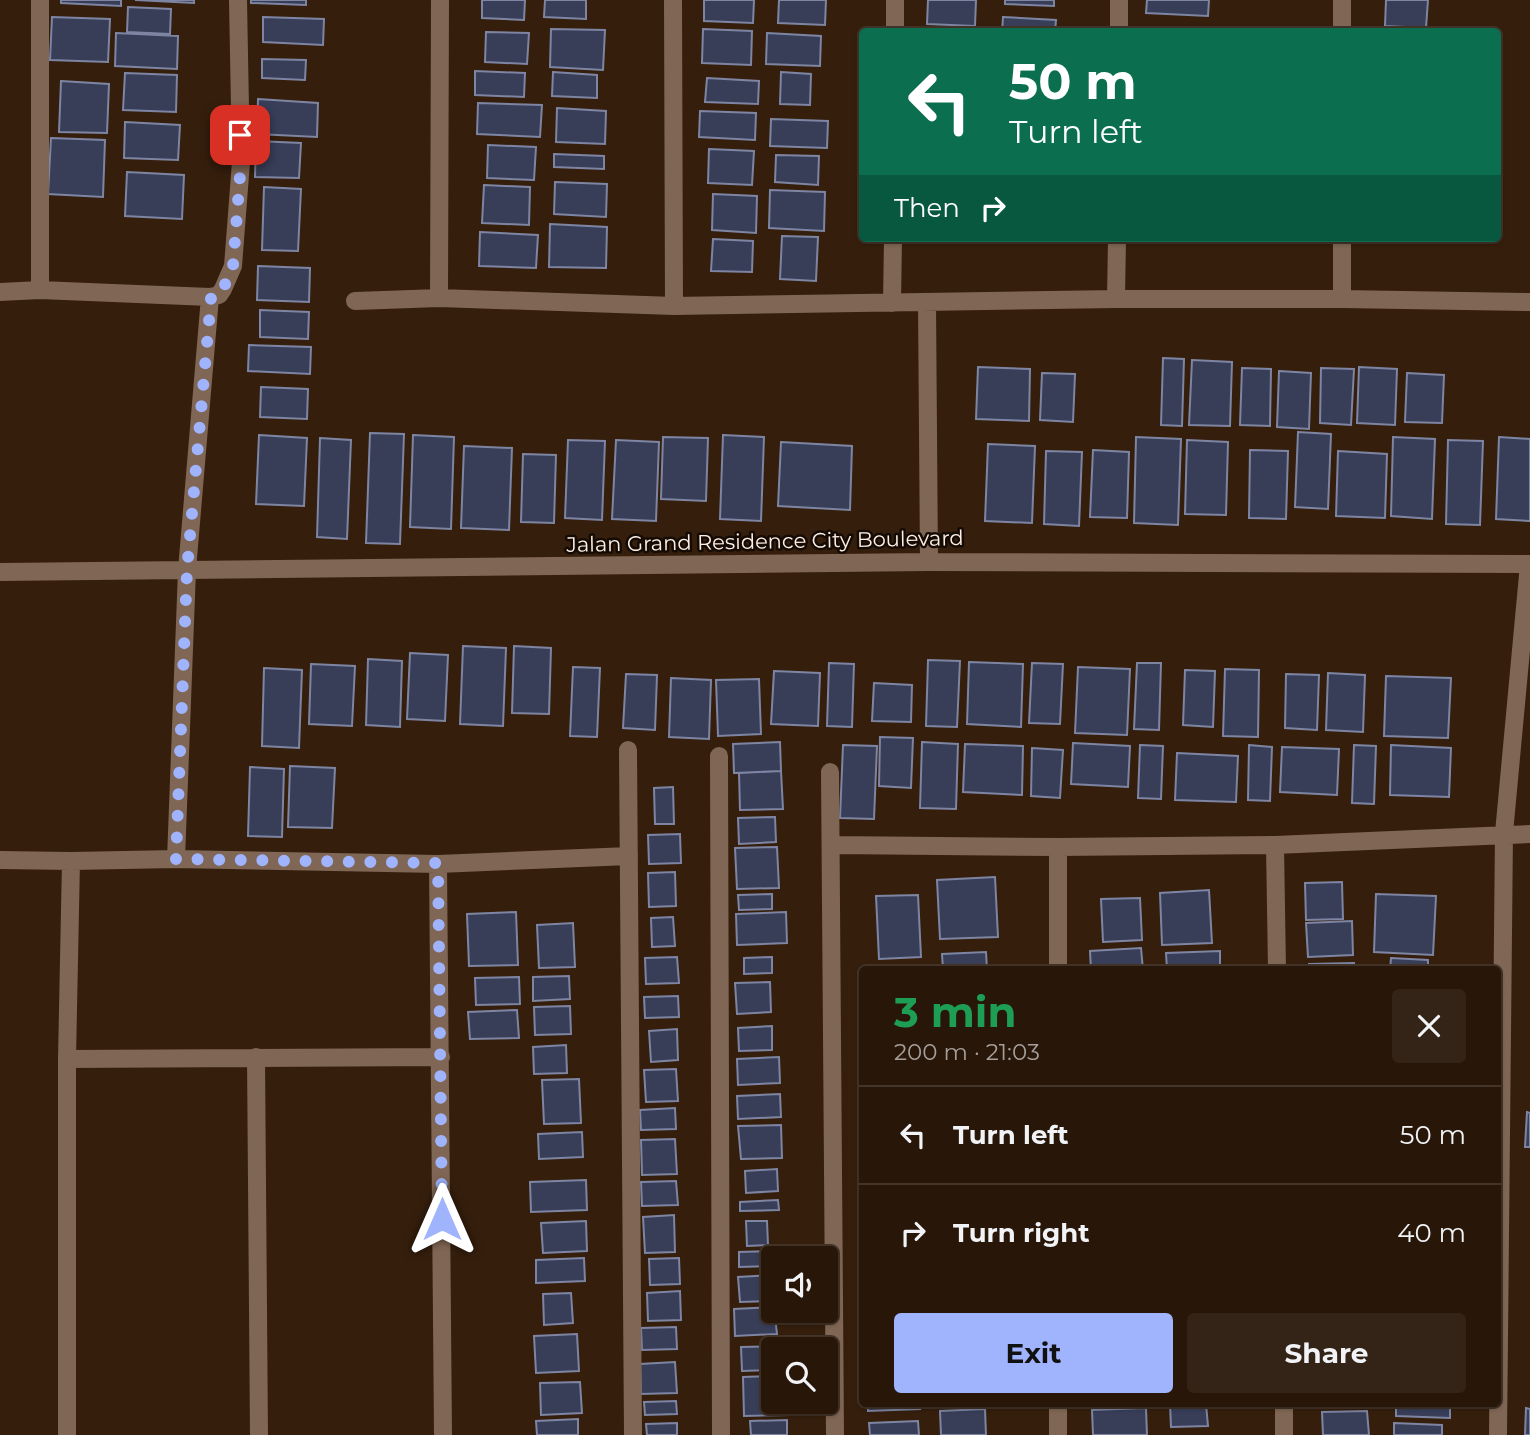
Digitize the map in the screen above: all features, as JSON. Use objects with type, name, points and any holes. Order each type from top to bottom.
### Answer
[{"type":"street","points":[[40,0],[40,290]]},
{"type":"street","points":[[0,292],[40,290],[211,298],[219,295],[233,266],[241,162],[238,0]]},
{"type":"street","points":[[439,298],[440,0]]},
{"type":"street","points":[[673,0],[674,306]]},
{"type":"street","points":[[895,0],[895,28]]},
{"type":"street","points":[[1119,0],[1119,28]]},
{"type":"street","points":[[1342,0],[1342,28]]},
{"type":"street","points":[[892,303],[893,242]]},
{"type":"street","points":[[1116,299],[1117,242]]},
{"type":"street","points":[[1342,242],[1342,299]]},
{"type":"street","points":[[176,859],[187,570],[211,298]]},
{"type":"street","points":[[355,301],[439,298],[674,306],[1116,299],[1530,302]]},
{"type":"street","points":[[927,302],[929,562]]},
{"type":"street","name":"Jalan Grand Residence City Boulevard","points":[[0,572],[929,562],[1529,564]]},
{"type":"street","points":[[1501,1134],[1504,834],[1529,564]]},
{"type":"street","points":[[628,750],[633,1435]]},
{"type":"street","points":[[719,756],[721,1435]]},
{"type":"street","points":[[830,772],[835,1435]]},
{"type":"street","points":[[832,845],[1275,845],[1530,834]]},
{"type":"street","points":[[1275,845],[1277,966]]},
{"type":"street","points":[[1058,847],[1058,966]]},
{"type":"street","points":[[0,860],[176,859],[438,863],[629,856]]},
{"type":"street","points":[[67,1435],[67,1059],[71,861]]},
{"type":"street","points":[[438,863],[443,1435]]},
{"type":"street","points":[[256,1057],[259,1435]]},
{"type":"street","points":[[67,1059],[441,1057]]},
{"type":"street","points":[[1058,1407],[1058,1435]]},
{"type":"street","points":[[1284,1407],[1284,1435]]},
{"type":"street","points":[[1498,1407],[1498,1435]]},
{"type":"building","points":[[61,0],[121,0],[121,6],[61,3]]},
{"type":"building","points":[[135,0],[194,0],[194,3]]},
{"type":"building","points":[[251,0],[306,0],[306,5],[251,3]]},
{"type":"building","points":[[482,0],[525,0],[524,20],[482,18]]},
{"type":"building","points":[[545,0],[586,0],[586,19],[544,17]]},
{"type":"building","points":[[704,0],[754,0],[753,23],[704,21]]},
{"type":"building","points":[[779,0],[826,0],[825,25],[778,23]]},
{"type":"building","points":[[928,0],[976,0],[975,26],[927,24]]},
{"type":"building","points":[[1005,0],[1054,0],[1054,6],[1005,4]]},
{"type":"building","points":[[1147,0],[1209,0],[1208,16],[1146,13]]},
{"type":"building","points":[[1386,0],[1428,0],[1426,28],[1385,26]]},
{"type":"building","points":[[128,7],[171,9],[170,34],[127,32]]},
{"type":"building","points":[[52,17],[110,19],[108,62],[50,60]]},
{"type":"building","points":[[263,17],[324,19],[323,45],[263,42]]},
{"type":"building","points":[[1003,17],[1056,20],[1055,28],[1002,28]]},
{"type":"building","points":[[551,29],[605,30],[603,70],[550,67]]},
{"type":"building","points":[[703,29],[752,31],[751,65],[702,63]]},
{"type":"building","points":[[486,32],[529,33],[527,64],[485,62]]},
{"type":"building","points":[[116,33],[178,36],[177,69],[115,66]]},
{"type":"building","points":[[767,33],[821,36],[820,66],[766,64]]},
{"type":"building","points":[[262,59],[306,60],[305,80],[262,78]]},
{"type":"building","points":[[475,71],[525,73],[524,97],[475,95]]},
{"type":"building","points":[[553,72],[597,75],[597,98],[552,96]]},
{"type":"building","points":[[781,72],[811,74],[810,105],[780,104]]},
{"type":"building","points":[[125,73],[177,75],[176,112],[123,110]]},
{"type":"building","points":[[707,78],[759,81],[758,104],[705,102]]},
{"type":"building","points":[[61,81],[109,84],[107,133],[59,132]]},
{"type":"building","points":[[258,99],[318,103],[317,137],[257,134]]},
{"type":"building","points":[[478,103],[542,105],[540,137],[477,134]]},
{"type":"building","points":[[557,108],[606,111],[605,144],[556,142]]},
{"type":"building","points":[[700,111],[756,113],[755,140],[699,137]]},
{"type":"building","points":[[771,119],[828,121],[827,148],[770,146]]},
{"type":"building","points":[[125,122],[180,125],[178,160],[124,158]]},
{"type":"building","points":[[51,138],[105,140],[103,197],[48,194]]},
{"type":"building","points":[[256,141],[301,143],[299,178],[255,177]]},
{"type":"building","points":[[488,145],[536,147],[534,180],[487,178]]},
{"type":"building","points":[[709,149],[754,151],[752,185],[708,183]]},
{"type":"building","points":[[554,154],[604,156],[604,169],[554,167]]},
{"type":"building","points":[[776,155],[819,156],[818,185],[775,182]]},
{"type":"building","points":[[127,172],[184,175],[182,219],[125,216]]},
{"type":"building","points":[[555,182],[607,184],[606,217],[554,214]]},
{"type":"building","points":[[484,185],[530,187],[529,225],[482,223]]},
{"type":"building","points":[[264,187],[301,189],[298,251],[262,250]]},
{"type":"building","points":[[770,190],[825,192],[824,231],[769,228]]},
{"type":"building","points":[[713,194],[757,196],[756,233],[712,230]]},
{"type":"building","points":[[550,224],[607,227],[606,268],[549,267]]},
{"type":"building","points":[[480,232],[538,235],[536,268],[479,266]]},
{"type":"building","points":[[782,236],[818,237],[816,281],[780,279]]},
{"type":"building","points":[[713,239],[753,241],[752,272],[711,271]]},
{"type":"building","points":[[258,266],[310,268],[309,302],[257,300]]},
{"type":"building","points":[[260,310],[309,312],[308,339],[260,337]]},
{"type":"building","points":[[249,345],[311,347],[310,374],[248,371]]},
{"type":"building","points":[[1163,358],[1184,359],[1182,426],[1161,425]]},
{"type":"building","points":[[1192,360],[1232,362],[1230,426],[1189,425]]},
{"type":"building","points":[[978,367],[1030,369],[1029,421],[976,419]]},
{"type":"building","points":[[1359,367],[1397,369],[1395,425],[1357,423]]},
{"type":"building","points":[[1242,368],[1271,369],[1270,426],[1240,425]]},
{"type":"building","points":[[1321,368],[1354,369],[1351,425],[1320,423]]},
{"type":"building","points":[[1279,371],[1311,373],[1309,429],[1277,427]]},
{"type":"building","points":[[1042,373],[1075,374],[1073,422],[1040,420]]},
{"type":"building","points":[[1407,373],[1444,375],[1442,423],[1405,422]]},
{"type":"building","points":[[261,387],[308,389],[307,419],[260,417]]},
{"type":"building","points":[[1298,432],[1331,434],[1328,509],[1295,507]]},
{"type":"building","points":[[370,433],[404,434],[400,544],[366,543]]},
{"type":"building","points":[[259,435],[307,438],[304,506],[256,504]]},
{"type":"building","points":[[413,435],[454,437],[451,529],[410,527]]},
{"type":"building","points":[[723,435],[764,437],[761,521],[720,519]]},
{"type":"building","points":[[663,437],[708,438],[706,501],[661,499]]},
{"type":"building","points":[[1136,437],[1181,439],[1178,525],[1134,523]]},
{"type":"building","points":[[1393,437],[1435,439],[1432,519],[1391,516]]},
{"type":"building","points":[[1499,437],[1530,439],[1530,521],[1496,519]]},
{"type":"building","points":[[320,438],[351,440],[347,539],[317,537]]},
{"type":"building","points":[[568,440],[605,441],[602,520],[565,518]]},
{"type":"building","points":[[616,440],[659,442],[656,521],[612,519]]},
{"type":"building","points":[[1187,440],[1228,442],[1226,515],[1185,514]]},
{"type":"building","points":[[1448,440],[1483,441],[1480,525],[1446,524]]},
{"type":"building","points":[[781,442],[852,446],[850,510],[778,506]]},
{"type":"building","points":[[988,444],[1035,446],[1032,523],[985,521]]},
{"type":"building","points":[[464,446],[512,448],[509,530],[461,528]]},
{"type":"building","points":[[1093,450],[1129,452],[1127,518],[1090,517]]},
{"type":"building","points":[[1250,450],[1288,451],[1286,519],[1249,518]]},
{"type":"building","points":[[1046,451],[1082,452],[1079,526],[1044,524]]},
{"type":"building","points":[[1338,451],[1387,454],[1385,518],[1336,516]]},
{"type":"building","points":[[523,454],[556,455],[554,523],[521,522]]},
{"type":"building","points":[[463,646],[506,648],[503,726],[460,724]]},
{"type":"building","points":[[514,646],[551,648],[549,714],[512,713]]},
{"type":"building","points":[[410,653],[448,655],[445,721],[407,719]]},
{"type":"building","points":[[368,659],[402,661],[400,727],[366,725]]},
{"type":"building","points":[[928,660],[960,661],[957,727],[926,726]]},
{"type":"building","points":[[969,662],[1023,664],[1021,727],[967,724]]},
{"type":"building","points":[[829,663],[854,664],[852,727],[827,726]]},
{"type":"building","points":[[1032,663],[1063,664],[1060,724],[1029,723]]},
{"type":"building","points":[[1137,663],[1161,663],[1159,730],[1134,729]]},
{"type":"building","points":[[311,664],[355,666],[352,726],[309,724]]},
{"type":"building","points":[[573,667],[600,668],[597,737],[570,736]]},
{"type":"building","points":[[1078,667],[1130,669],[1127,735],[1075,733]]},
{"type":"building","points":[[264,668],[302,670],[299,748],[262,746]]},
{"type":"building","points":[[1225,669],[1259,670],[1258,737],[1223,736]]},
{"type":"building","points":[[1185,670],[1215,671],[1213,727],[1183,725]]},
{"type":"building","points":[[774,671],[820,673],[818,726],[771,724]]},
{"type":"building","points":[[1328,673],[1365,675],[1363,732],[1326,730]]},
{"type":"building","points":[[626,674],[657,675],[655,730],[623,728]]},
{"type":"building","points":[[1286,674],[1319,675],[1317,730],[1285,728]]},
{"type":"building","points":[[1386,676],[1451,678],[1448,738],[1384,736]]},
{"type":"building","points":[[671,678],[711,680],[709,739],[669,737]]},
{"type":"building","points":[[759,679],[761,734],[718,736],[716,680]]},
{"type":"building","points":[[874,683],[912,685],[911,722],[872,721]]},
{"type":"building","points":[[880,737],[913,738],[911,788],[879,786]]},
{"type":"building","points":[[780,742],[781,771],[734,773],[733,744]]},
{"type":"building","points":[[922,742],[958,744],[956,809],[920,808]]},
{"type":"building","points":[[1073,743],[1130,746],[1128,787],[1071,784]]},
{"type":"building","points":[[965,744],[1023,746],[1022,795],[963,792]]},
{"type":"building","points":[[843,745],[877,746],[874,819],[840,818]]},
{"type":"building","points":[[1140,745],[1163,746],[1161,799],[1138,798]]},
{"type":"building","points":[[1249,745],[1272,747],[1270,801],[1248,800]]},
{"type":"building","points":[[1354,745],[1376,746],[1374,804],[1352,803]]},
{"type":"building","points":[[1391,745],[1451,748],[1449,797],[1390,795]]},
{"type":"building","points":[[1282,747],[1339,749],[1337,795],[1280,792]]},
{"type":"building","points":[[1032,748],[1063,750],[1060,798],[1031,796]]},
{"type":"building","points":[[1177,753],[1238,756],[1236,802],[1175,800]]},
{"type":"building","points":[[290,766],[335,768],[332,828],[288,827]]},
{"type":"building","points":[[250,767],[284,769],[282,837],[248,836]]},
{"type":"building","points":[[781,771],[783,809],[740,810],[739,773]]},
{"type":"building","points":[[673,787],[674,824],[655,824],[654,788]]},
{"type":"building","points":[[775,817],[776,842],[739,844],[738,818]]},
{"type":"building","points":[[680,834],[681,863],[649,864],[648,835]]},
{"type":"building","points":[[777,847],[779,888],[737,889],[735,848]]},
{"type":"building","points":[[675,872],[676,906],[649,907],[648,873]]},
{"type":"building","points":[[995,877],[998,937],[940,939],[937,880]]},
{"type":"building","points":[[1342,882],[1343,919],[1306,920],[1305,883]]},
{"type":"building","points":[[1209,890],[1212,943],[1162,945],[1160,893]]},
{"type":"building","points":[[772,894],[772,909],[739,910],[738,895]]},
{"type":"building","points":[[1376,894],[1436,896],[1433,955],[1374,952]]},
{"type":"building","points":[[918,895],[921,957],[879,959],[876,896]]},
{"type":"building","points":[[1140,898],[1142,940],[1103,942],[1101,899]]},
{"type":"building","points":[[516,912],[518,965],[469,966],[467,914]]},
{"type":"building","points":[[786,912],[787,943],[737,945],[736,914]]},
{"type":"building","points":[[673,917],[675,946],[652,947],[651,918]]},
{"type":"building","points":[[1352,921],[1353,955],[1308,957],[1306,923]]},
{"type":"building","points":[[573,923],[575,967],[539,968],[537,925]]},
{"type":"building","points":[[1141,948],[1143,966],[1091,966],[1090,951]]},
{"type":"building","points":[[1220,951],[1220,966],[1167,966],[1166,953]]},
{"type":"building","points":[[986,952],[987,966],[943,966],[942,954]]},
{"type":"building","points":[[677,957],[679,983],[646,984],[645,958]]},
{"type":"building","points":[[772,957],[772,973],[744,974],[744,958]]},
{"type":"building","points":[[1391,958],[1428,960],[1428,966],[1390,966]]},
{"type":"building","points":[[1354,963],[1354,966],[1309,966]]},
{"type":"building","points":[[569,976],[570,999],[533,1001],[533,977]]},
{"type":"building","points":[[519,977],[520,1004],[476,1005],[475,978]]},
{"type":"building","points":[[770,982],[771,1012],[737,1014],[735,983]]},
{"type":"building","points":[[678,996],[679,1017],[645,1018],[644,997]]},
{"type":"building","points":[[570,1006],[571,1034],[535,1035],[534,1007]]},
{"type":"building","points":[[517,1010],[519,1038],[470,1039],[468,1012]]},
{"type":"building","points":[[772,1026],[772,1050],[739,1051],[738,1028]]},
{"type":"building","points":[[677,1029],[678,1060],[651,1062],[649,1031]]},
{"type":"building","points":[[566,1045],[567,1073],[534,1074],[533,1047]]},
{"type":"building","points":[[779,1057],[780,1083],[738,1085],[737,1059]]},
{"type":"building","points":[[676,1069],[678,1101],[646,1102],[644,1070]]},
{"type":"building","points":[[579,1079],[581,1123],[544,1124],[542,1080]]},
{"type":"building","points":[[780,1094],[781,1117],[738,1119],[737,1096]]},
{"type":"building","points":[[675,1108],[676,1129],[641,1130],[640,1110]]},
{"type":"building","points":[[1527,1112],[1530,1113],[1530,1147],[1525,1147]]},
{"type":"building","points":[[781,1125],[782,1158],[741,1159],[738,1126]]},
{"type":"building","points":[[582,1132],[583,1157],[539,1159],[538,1134]]},
{"type":"building","points":[[675,1139],[677,1174],[642,1175],[641,1140]]},
{"type":"building","points":[[777,1169],[778,1191],[746,1193],[745,1171]]},
{"type":"building","points":[[586,1180],[587,1210],[531,1212],[530,1182]]},
{"type":"building","points":[[676,1181],[678,1205],[642,1206],[641,1182]]},
{"type":"building","points":[[778,1200],[779,1210],[740,1211],[740,1202]]},
{"type":"building","points":[[674,1215],[675,1252],[645,1253],[643,1217]]},
{"type":"building","points":[[586,1221],[587,1251],[543,1253],[541,1223]]},
{"type":"building","points":[[746,1221],[767,1221],[768,1245],[747,1246]]},
{"type":"building","points":[[761,1251],[761,1266],[739,1267],[739,1252]]},
{"type":"building","points":[[584,1258],[585,1281],[536,1283],[536,1260]]},
{"type":"building","points":[[679,1258],[680,1284],[650,1285],[649,1259]]},
{"type":"building","points":[[761,1276],[761,1301],[740,1302],[738,1277]]},
{"type":"building","points":[[680,1291],[681,1320],[648,1321],[647,1293]]},
{"type":"building","points":[[571,1293],[573,1323],[544,1325],[543,1294]]},
{"type":"building","points":[[761,1308],[761,1323],[776,1323],[777,1334],[735,1336],[734,1309]]},
{"type":"building","points":[[676,1327],[677,1349],[642,1350],[641,1328]]},
{"type":"building","points":[[577,1334],[579,1371],[536,1373],[534,1336]]},
{"type":"building","points":[[761,1346],[761,1370],[742,1371],[741,1347]]},
{"type":"building","points":[[675,1362],[677,1393],[641,1394],[640,1364]]},
{"type":"building","points":[[761,1376],[761,1414],[790,1415],[744,1416],[743,1377]]},
{"type":"building","points":[[580,1382],[582,1413],[541,1415],[540,1383]]},
{"type":"building","points":[[676,1401],[677,1414],[645,1415],[644,1402]]},
{"type":"building","points":[[868,1407],[920,1407],[920,1409],[868,1411]]},
{"type":"building","points":[[1170,1407],[1206,1407],[1208,1426],[1171,1427]]},
{"type":"building","points":[[1396,1407],[1450,1407],[1450,1418],[1396,1416]]},
{"type":"building","points":[[1146,1408],[1147,1435],[1093,1435],[1092,1410]]},
{"type":"building","points":[[1526,1408],[1530,1409],[1530,1435],[1525,1435]]},
{"type":"building","points":[[985,1409],[986,1435],[941,1435],[940,1411]]},
{"type":"building","points":[[1367,1411],[1369,1435],[1323,1435],[1322,1412]]},
{"type":"building","points":[[578,1419],[578,1435],[537,1435],[536,1421]]},
{"type":"building","points":[[787,1420],[787,1435],[751,1435],[750,1421]]},
{"type":"building","points":[[918,1421],[919,1435],[870,1435],[869,1423]]},
{"type":"building","points":[[677,1423],[677,1435],[647,1435],[646,1424]]},
{"type":"building","points":[[1394,1423],[1442,1425],[1442,1435],[1394,1435]]},
{"type":"route","points":[[240,135],[241,162],[233,266],[219,295],[211,298],[187,570],[176,859],[438,863],[442,1219]]}]
